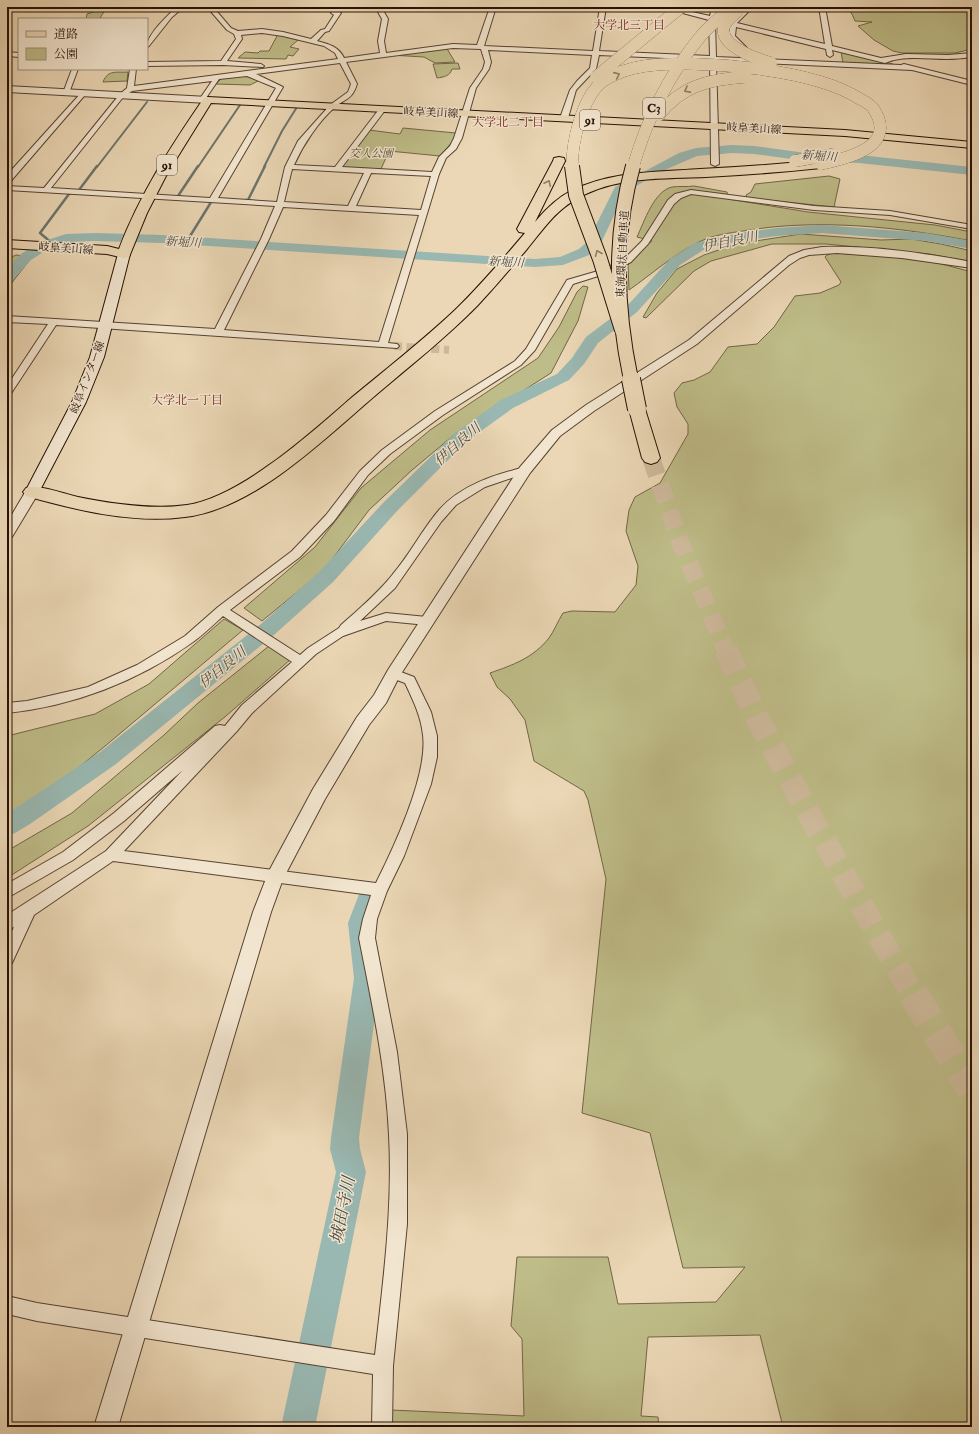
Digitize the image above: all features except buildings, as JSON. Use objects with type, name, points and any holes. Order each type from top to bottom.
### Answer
[{"type":"highway","points":[[511,253],[559,161],[586,86],[671,7]]},
{"type":"highway","name":"東海環状自動車道","points":[[651,458],[637,409],[622,330],[619,291],[621,235],[629,170],[649,119],[670,79],[707,30],[732,7]]},
{"type":"highway","points":[[524,229],[550,201],[571,187],[593,179],[629,170],[688,171],[774,169],[821,164],[854,155],[864,150],[877,139],[881,125],[880,118],[876,110],[860,95],[837,82],[759,59],[735,47],[725,35],[724,28],[728,21],[743,7]]},
{"type":"highway","points":[[622,330],[600,258],[573,189],[572,174],[574,144],[587,101],[593,91],[602,82],[616,74],[646,66],[674,63],[715,64],[803,77],[840,88],[869,103]]},
{"type":"highway","points":[[32,492],[53,498],[120,509],[151,512],[188,511],[217,503],[246,488],[308,444],[437,335],[471,304],[511,253],[549,214],[561,203],[576,193],[615,180],[688,171],[770,164],[830,155],[856,145],[865,137],[869,129],[869,121],[865,113],[851,100],[823,87],[789,79],[771,77],[732,77],[713,80],[697,85],[674,98],[664,107],[629,170]]},
{"type":"main road","name":"岐阜美山線","points":[[205,100],[861,134],[972,145]]},
{"type":"main road","name":"91","points":[[128,244],[149,196],[205,100]]},
{"type":"main road","name":"岐阜美山線","points":[[14,247],[106,255],[128,244]]},
{"type":"main road","name":"岐阜インター線","points":[[32,492],[79,402],[97,357],[128,244]]},
{"type":"street","points":[[148,44],[170,16],[181,7]]},
{"type":"street","points":[[210,7],[229,29],[237,33],[262,31],[283,34],[326,45],[338,52],[354,84],[351,93],[332,106],[302,141],[289,167],[280,204],[265,239],[218,332]]},
{"type":"street","points":[[313,41],[326,30],[338,13],[334,13],[337,7]]},
{"type":"street","points":[[382,345],[435,174],[443,158],[453,147],[458,138],[473,88],[486,68],[488,62],[482,48],[493,7]]},
{"type":"street","points":[[564,118],[574,90],[579,82],[593,69],[603,7]]},
{"type":"street","points":[[671,7],[712,19],[972,83]]},
{"type":"street","points":[[715,7],[712,19],[716,164]]},
{"type":"street","points":[[750,7],[735,20],[731,31],[735,41],[762,56],[764,61]]},
{"type":"street","points":[[822,7],[832,65]]},
{"type":"street","points":[[381,9],[385,20],[380,43],[380,48],[383,54]]},
{"type":"street","points":[[222,63],[239,39],[237,33]]},
{"type":"street","points":[[46,190],[122,95],[130,90],[383,54],[453,46],[912,68]]},
{"type":"street","points":[[7,54],[18,55]]},
{"type":"street","points":[[880,60],[906,56],[938,57],[972,55]]},
{"type":"street","points":[[222,63],[239,75]]},
{"type":"street","points":[[148,64],[222,63],[289,68]]},
{"type":"street","points":[[66,93],[75,70]]},
{"type":"street","points":[[130,90],[133,70]]},
{"type":"street","points":[[212,201],[280,87],[249,74]]},
{"type":"street","points":[[7,89],[205,100],[217,78]]},
{"type":"street","points":[[7,180],[83,94]]},
{"type":"street","points":[[338,168],[382,109]]},
{"type":"street","points":[[289,167],[338,168],[435,174]]},
{"type":"street","points":[[351,208],[369,170]]},
{"type":"street","points":[[7,188],[424,213]]},
{"type":"street","points":[[7,708],[27,706],[91,691],[141,668],[189,639],[226,612],[296,554],[330,518],[364,473],[386,452],[439,413],[518,363],[530,350],[570,282],[608,270],[628,260],[643,245],[660,220],[666,208],[675,197],[691,192],[814,208],[890,213],[972,227]]},
{"type":"street","points":[[106,1427],[262,912],[275,877],[319,794],[363,721],[380,699],[392,674],[524,470],[556,434],[590,408],[693,342],[785,263],[799,254],[820,250],[858,251],[940,259],[972,265]]},
{"type":"street","points":[[7,319],[218,332],[394,346]]},
{"type":"street","points":[[7,392],[53,323]]},
{"type":"street","points":[[7,923],[111,855],[297,659],[339,634],[391,585],[445,510],[463,496],[485,483],[524,470]]},
{"type":"street","points":[[7,534],[32,492]]},
{"type":"street","points":[[226,612],[297,659]]},
{"type":"street","points":[[339,634],[386,617],[427,621]]},
{"type":"street","points":[[382,1427],[383,1366],[398,1224],[398,1134],[389,1052],[367,938],[370,919],[380,890],[396,856],[424,784],[430,757],[430,736],[425,712],[416,692],[410,680],[392,674]]},
{"type":"street","points":[[7,892],[68,856],[108,825],[226,724],[248,709]]},
{"type":"street","points":[[111,855],[380,890]]},
{"type":"street","points":[[7,958],[29,910]]},
{"type":"street","points":[[7,1305],[37,1312],[383,1366]]},
{"type":"green space","points":[[99,7],[107,7],[100,18],[86,18],[87,14],[93,12]]},
{"type":"green space","points":[[846,7],[972,7],[972,49],[955,53],[902,53],[893,51],[874,40],[858,26],[872,22],[855,21],[852,14]]},
{"type":"green space","points":[[278,34],[298,40],[290,47],[299,49],[293,56],[288,55],[286,59],[238,58],[245,52],[258,53],[260,51],[269,51]]},
{"type":"green space","points":[[446,47],[455,62],[435,63],[424,57],[390,55]]},
{"type":"green space","points":[[841,51],[893,64],[893,66],[843,64]]},
{"type":"green space","points":[[458,63],[460,69],[452,69],[448,75],[437,78],[433,64]]},
{"type":"green space","points":[[128,72],[127,81],[103,82],[110,73]]},
{"type":"green space","points":[[246,75],[260,80],[250,85],[216,84],[222,78]]},
{"type":"green space","name":"交人公園","points":[[403,128],[456,133],[453,141],[440,156],[389,151],[381,169],[341,167],[369,130],[400,134]]},
{"type":"green space","points":[[829,176],[840,179],[834,207],[747,198],[746,195],[751,192],[755,184]]},
{"type":"green space","points":[[694,186],[727,192],[728,199],[808,212],[935,225],[972,232],[972,241],[887,228],[829,225],[771,227],[722,234],[691,246],[629,290],[628,265],[645,246],[652,241],[637,237],[650,208],[660,194],[672,187]]},
{"type":"green space","points":[[801,234],[881,240],[911,239],[972,251],[972,262],[929,254],[826,244],[772,244],[711,261],[694,271],[646,318],[643,317],[657,293],[677,269],[704,255],[736,244]]},
{"type":"green space","points":[[833,253],[893,257],[938,263],[972,272],[972,1427],[783,1427],[760,1335],[648,1337],[641,1416],[658,1417],[659,1427],[391,1427],[391,1410],[524,1416],[522,1339],[511,1326],[517,1257],[608,1257],[618,1304],[716,1302],[745,1267],[683,1268],[650,1133],[582,1113],[606,879],[588,800],[584,791],[534,761],[525,720],[510,699],[497,687],[490,673],[515,664],[536,651],[549,638],[563,613],[572,611],[615,612],[636,585],[638,566],[626,531],[629,510],[635,497],[660,483],[688,434],[688,424],[677,407],[674,393],[682,383],[694,380],[710,372],[728,347],[757,344],[774,327],[795,296],[820,293],[839,285],[841,282],[825,257]]},
{"type":"green space","points":[[16,255],[24,256],[7,275],[7,266],[9,261]]},
{"type":"green space","points":[[27,257],[32,257],[7,289],[7,281]]},
{"type":"green space","points":[[583,286],[588,287],[578,321],[551,373],[455,434],[411,471],[369,510],[324,570],[262,621],[244,608],[315,547],[361,488],[430,430],[538,358],[559,327],[577,292]]},
{"type":"green space","points":[[224,619],[243,630],[104,747],[38,800],[7,818],[7,736],[95,714],[149,684]]},
{"type":"green space","points":[[269,646],[291,659],[226,716],[88,826],[7,878],[7,851],[72,813],[164,735],[198,703]]},
{"type":"waterway","points":[[97,167],[147,102]]},
{"type":"waterway","points":[[198,167],[242,102]]},
{"type":"waterway","points":[[264,167],[282,131],[297,107]]},
{"type":"waterway","name":"新堀川","points":[[7,278],[26,257],[43,246],[66,238],[95,237],[162,239],[535,263],[563,261],[584,252],[594,243],[620,190],[662,166],[683,156],[696,152],[732,149],[754,150],[806,157],[859,159],[972,171]]},
{"type":"waterway","points":[[52,243],[40,233],[69,194],[79,190],[97,166]]},
{"type":"waterway","points":[[181,197],[178,196],[198,166]]},
{"type":"waterway","points":[[245,200],[248,200],[265,166]]},
{"type":"waterway","points":[[187,241],[213,199]]},
{"type":"waterway","name":"伊自良川","points":[[7,826],[108,758],[268,629],[326,577],[390,507],[461,437],[507,404],[563,377],[578,361],[592,340],[632,309],[675,262],[700,246],[739,237],[777,232],[822,229],[926,237],[972,245]]},
{"type":"waterway","name":"城田寺川","points":[[298,1427],[351,1172],[345,1149],[345,1138],[367,978],[361,923],[370,897]]},
{"type":"tunnel","points":[[394,346],[449,350]]},
{"type":"tunnel","points":[[651,458],[679,539],[726,651]]},
{"type":"tunnel","points":[[726,650],[756,716],[814,823],[913,995]]},
{"type":"tunnel","points":[[913,994],[972,1090]]},
{"type":"district","name":"大学北三丁目","points":[[629,25]]},
{"type":"district","name":"大学北二丁目","points":[[508,122]]},
{"type":"district","name":"大学北一丁目","points":[[187,400]]}]
